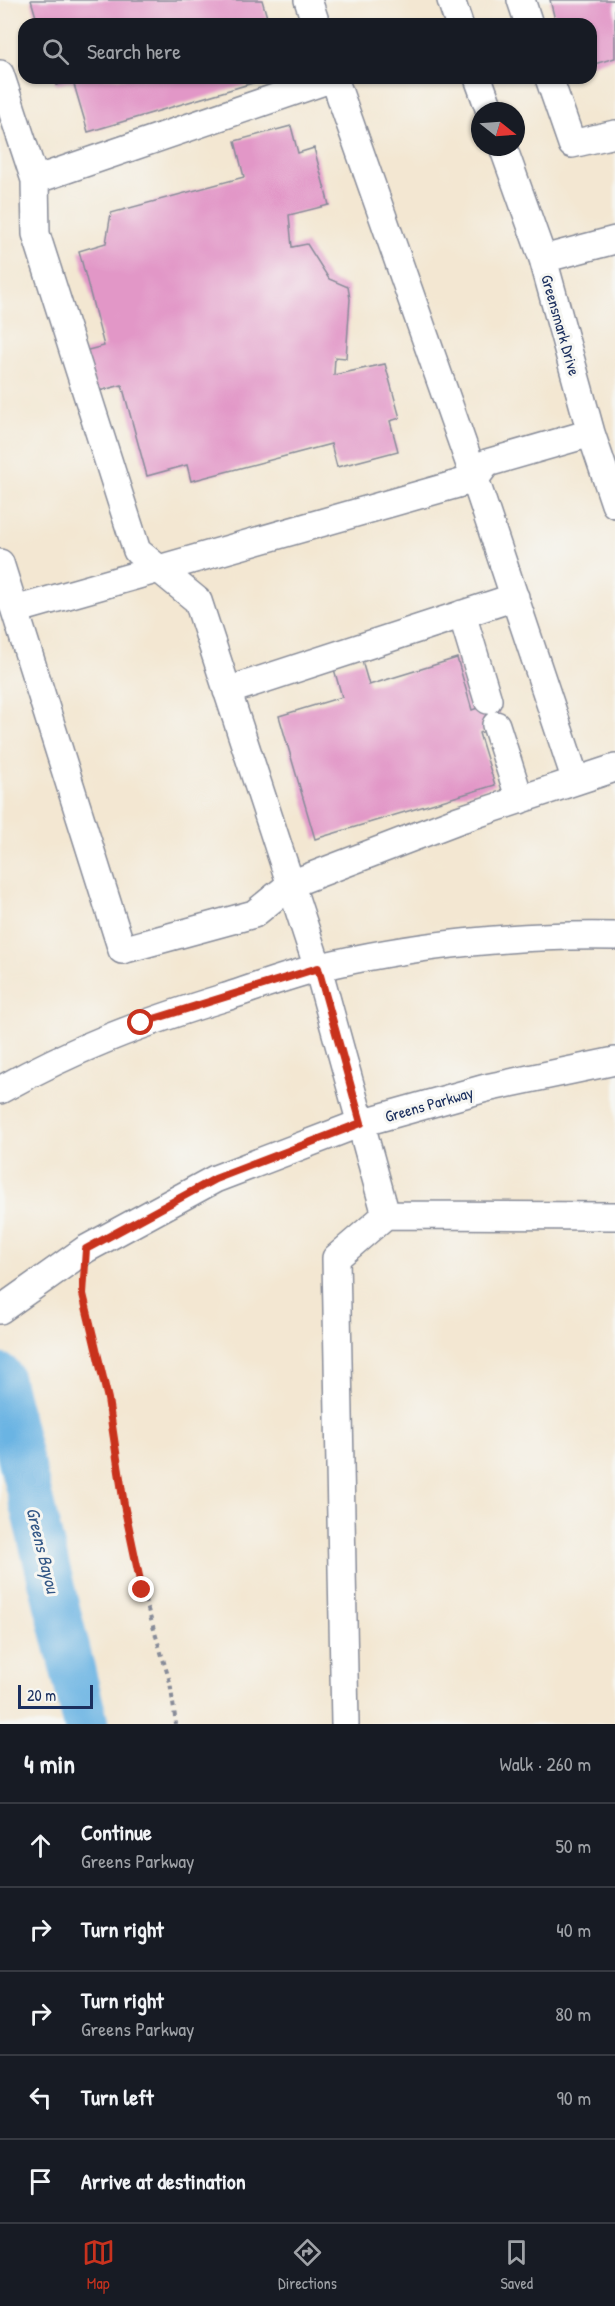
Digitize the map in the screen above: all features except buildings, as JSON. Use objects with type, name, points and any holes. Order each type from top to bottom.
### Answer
[{"type":"street","points":[[308,0],[314,18]]},
{"type":"street","points":[[452,0],[457,18]]},
{"type":"street","points":[[520,0],[527,18]]},
{"type":"street","points":[[0,74],[35,180],[36,234],[137,551],[198,601],[318,968],[386,1215]]},
{"type":"street","points":[[35,180],[316,84]]},
{"type":"street","points":[[336,84],[475,479],[576,781]]},
{"type":"street","points":[[480,84],[487,102]]},
{"type":"street","points":[[551,84],[572,144],[615,134]]},
{"type":"street","name":"Greensmark Drive","points":[[505,156],[543,259],[591,433],[615,504]]},
{"type":"street","points":[[543,259],[615,240]]},
{"type":"street","points":[[15,610],[475,479],[487,463],[591,433]]},
{"type":"street","points":[[0,562],[122,950],[254,914],[291,884],[458,820],[615,768]]},
{"type":"street","points":[[227,691],[515,597]]},
{"type":"street","points":[[462,614],[519,800]]},
{"type":"street","points":[[0,1090],[47,1064],[141,1023],[318,968],[450,944],[585,935],[615,936]]},
{"type":"street","name":"Greens Parkway","points":[[0,1310],[76,1256],[215,1179],[361,1123],[486,1088],[615,1061]]},
{"type":"street","points":[[345,1724],[336,1258],[386,1215],[615,1216]]},
{"type":"path","points":[[76,1256],[108,1399],[124,1505],[142,1590],[170,1682],[176,1724]]},
{"type":"waterway","name":"Greens Bayou","points":[[0,1376],[86,1724]]},
{"type":"route","points":[[141,1023],[318,968],[361,1123],[215,1179],[86,1249],[83,1294],[108,1399],[124,1505],[142,1590]]}]
